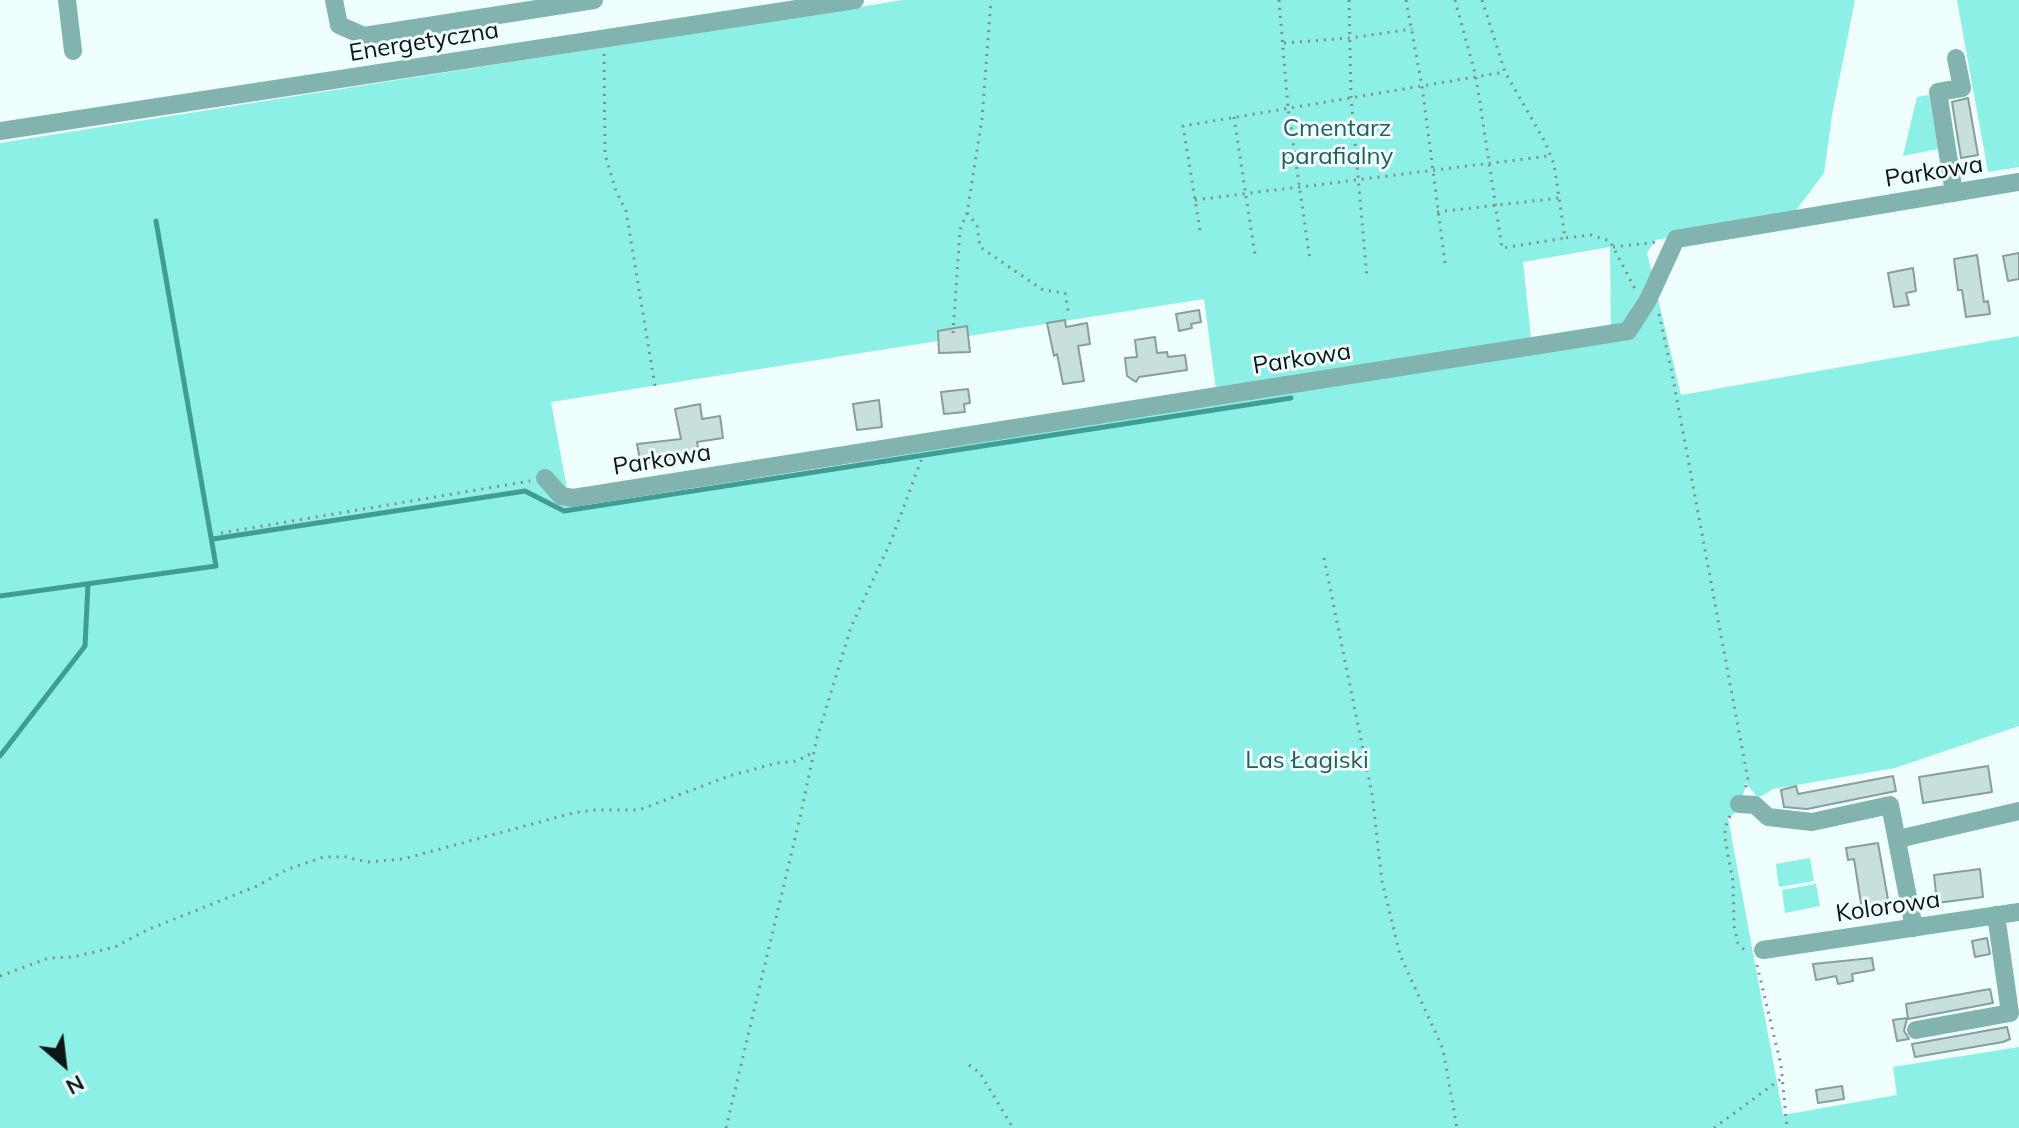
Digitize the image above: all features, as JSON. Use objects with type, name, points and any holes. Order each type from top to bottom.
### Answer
[{"type":"street","points":[[67,0],[73,51]]},
{"type":"street","points":[[334,0],[339,25],[364,36],[594,0]]},
{"type":"street","name":"Energetyczna","points":[[0,131],[855,0]]},
{"type":"street","points":[[1954,193],[1938,92],[1962,88],[1956,58]]},
{"type":"street","name":"Parkowa","points":[[545,478],[561,496],[573,498],[1628,331],[1649,296],[1676,239],[2019,182]]},
{"type":"street","points":[[1739,804],[1755,805],[1768,817],[1812,822],[1890,805],[1914,928]]},
{"type":"street","points":[[1898,839],[2019,811]]},
{"type":"street","name":"Kolorowa","points":[[1763,950],[2019,912]]},
{"type":"street","points":[[1916,1030],[2010,1013],[1996,915]]},
{"type":"path","points":[[953,333],[960,230],[967,213],[982,119],[991,0]]},
{"type":"path","points":[[1279,0],[1288,108],[1310,260]]},
{"type":"path","points":[[1349,0],[1351,97],[1367,278]]},
{"type":"path","points":[[1406,0],[1422,86],[1445,263]]},
{"type":"path","points":[[1455,0],[1476,77],[1502,248],[1565,238],[1599,237],[1610,241],[1632,286],[1655,297],[1748,780],[1725,828],[1736,934],[1742,950],[1754,958],[1759,970],[1782,1078],[1787,1128]]},
{"type":"path","points":[[1482,0],[1505,72],[1550,156],[1565,238]]},
{"type":"path","points":[[1283,43],[1412,29]]},
{"type":"path","points":[[604,38],[605,154],[616,191],[626,211],[655,386]]},
{"type":"path","points":[[1200,230],[1183,126],[1505,72]]},
{"type":"path","points":[[1234,117],[1255,255]]},
{"type":"path","points":[[1195,200],[1550,156]]},
{"type":"path","points":[[1437,212],[1559,198]]},
{"type":"path","points":[[967,213],[977,225],[980,247],[1043,290],[1065,293],[1069,316]]},
{"type":"path","points":[[1613,247],[1676,239]]},
{"type":"path","points":[[726,1128],[801,813],[812,753],[851,627],[896,527],[923,455],[922,443]]},
{"type":"path","points":[[221,533],[545,478]]},
{"type":"path","points":[[1324,558],[1372,794],[1382,881],[1400,955],[1443,1049],[1457,1128]]},
{"type":"path","points":[[0,976],[49,958],[73,957],[115,947],[147,930],[323,857],[346,857],[367,862],[403,859],[573,813],[639,810],[729,776],[797,761],[812,753]]},
{"type":"path","points":[[969,1065],[980,1073],[1013,1128]]},
{"type":"path","points":[[1714,1128],[1782,1078]]},
{"type":"green space","name":"Las Łagiski","points":[[903,0],[1855,0],[1824,173],[1791,217],[1655,240],[1647,253],[1681,395],[2019,336],[2019,726],[1895,768],[1773,789],[1758,798],[1745,782],[1735,813],[1728,818],[1783,1115],[1897,1095],[1893,1067],[2019,1047],[2019,1128],[0,1128],[0,143]],"holes":[[[1610,247],[1611,338],[571,510],[551,402],[1204,299],[1216,389],[1531,338],[1523,262]]]},
{"type":"green space","points":[[1957,0],[2019,0],[2019,167],[1988,172]]},
{"type":"green space","points":[[1929,95],[1938,149],[1903,156],[1917,97]]},
{"type":"green space","points":[[1810,858],[1814,881],[1779,887],[1776,864]]},
{"type":"green space","points":[[1816,884],[1820,906],[1785,913],[1782,890]]},
{"type":"building","points":[[1968,98],[1978,155],[1961,158],[1952,102]]},
{"type":"building","points":[[2019,253],[2019,279],[2008,281],[2003,256]]},
{"type":"building","points":[[1977,255],[1984,302],[1988,301],[1990,314],[1966,317],[1954,259]]},
{"type":"building","points":[[1913,268],[1916,291],[1906,293],[1909,305],[1894,307],[1888,273]]},
{"type":"building","points":[[1199,310],[1201,322],[1179,331],[1176,314]]},
{"type":"building","points":[[1065,320],[1066,327],[1087,323],[1090,344],[1078,346],[1084,381],[1063,384],[1047,323]]},
{"type":"building","points":[[967,326],[970,352],[939,353],[938,331]]},
{"type":"building","points":[[1155,337],[1157,353],[1167,352],[1168,357],[1185,355],[1187,370],[1139,377],[1136,382],[1127,376],[1125,358],[1137,357],[1135,340]]},
{"type":"building","points":[[968,389],[970,403],[964,404],[965,412],[944,414],[941,392]]},
{"type":"building","points":[[879,400],[882,427],[857,430],[853,404]]},
{"type":"building","points":[[700,404],[702,419],[720,416],[723,438],[697,442],[699,453],[641,465],[637,444],[681,439],[675,409]]},
{"type":"building","points":[[1988,766],[1992,792],[1923,803],[1919,777]]},
{"type":"building","points":[[1893,776],[1896,791],[1807,809],[1784,807],[1781,790],[1796,786],[1798,794]]},
{"type":"building","points":[[1878,843],[1890,911],[1863,916],[1854,859],[1848,860],[1846,848]]},
{"type":"building","points":[[1980,869],[1983,897],[1937,903],[1934,875]]},
{"type":"building","points":[[1987,938],[1990,954],[1975,957],[1972,941]]},
{"type":"building","points":[[1872,958],[1874,970],[1852,974],[1853,981],[1838,984],[1836,976],[1816,980],[1813,964]]},
{"type":"building","points":[[1990,989],[1993,1003],[1908,1019],[1906,1004]]},
{"type":"building","points":[[1907,1018],[1904,1031],[1909,1039],[1897,1041],[1893,1020]]},
{"type":"building","points":[[2007,1027],[2010,1039],[2003,1042],[1915,1057],[1912,1044]]},
{"type":"building","points":[[1842,1086],[1844,1099],[1818,1103],[1816,1090]]},
{"type":"waterway","points":[[0,596],[216,566],[156,221]]},
{"type":"waterway","points":[[213,539],[525,491],[564,511],[1291,398]]},
{"type":"waterway","points":[[0,756],[85,646],[88,584]]},
{"type":"park label","name":"Cmentarz parafialny","points":[[1337,143]]}]
